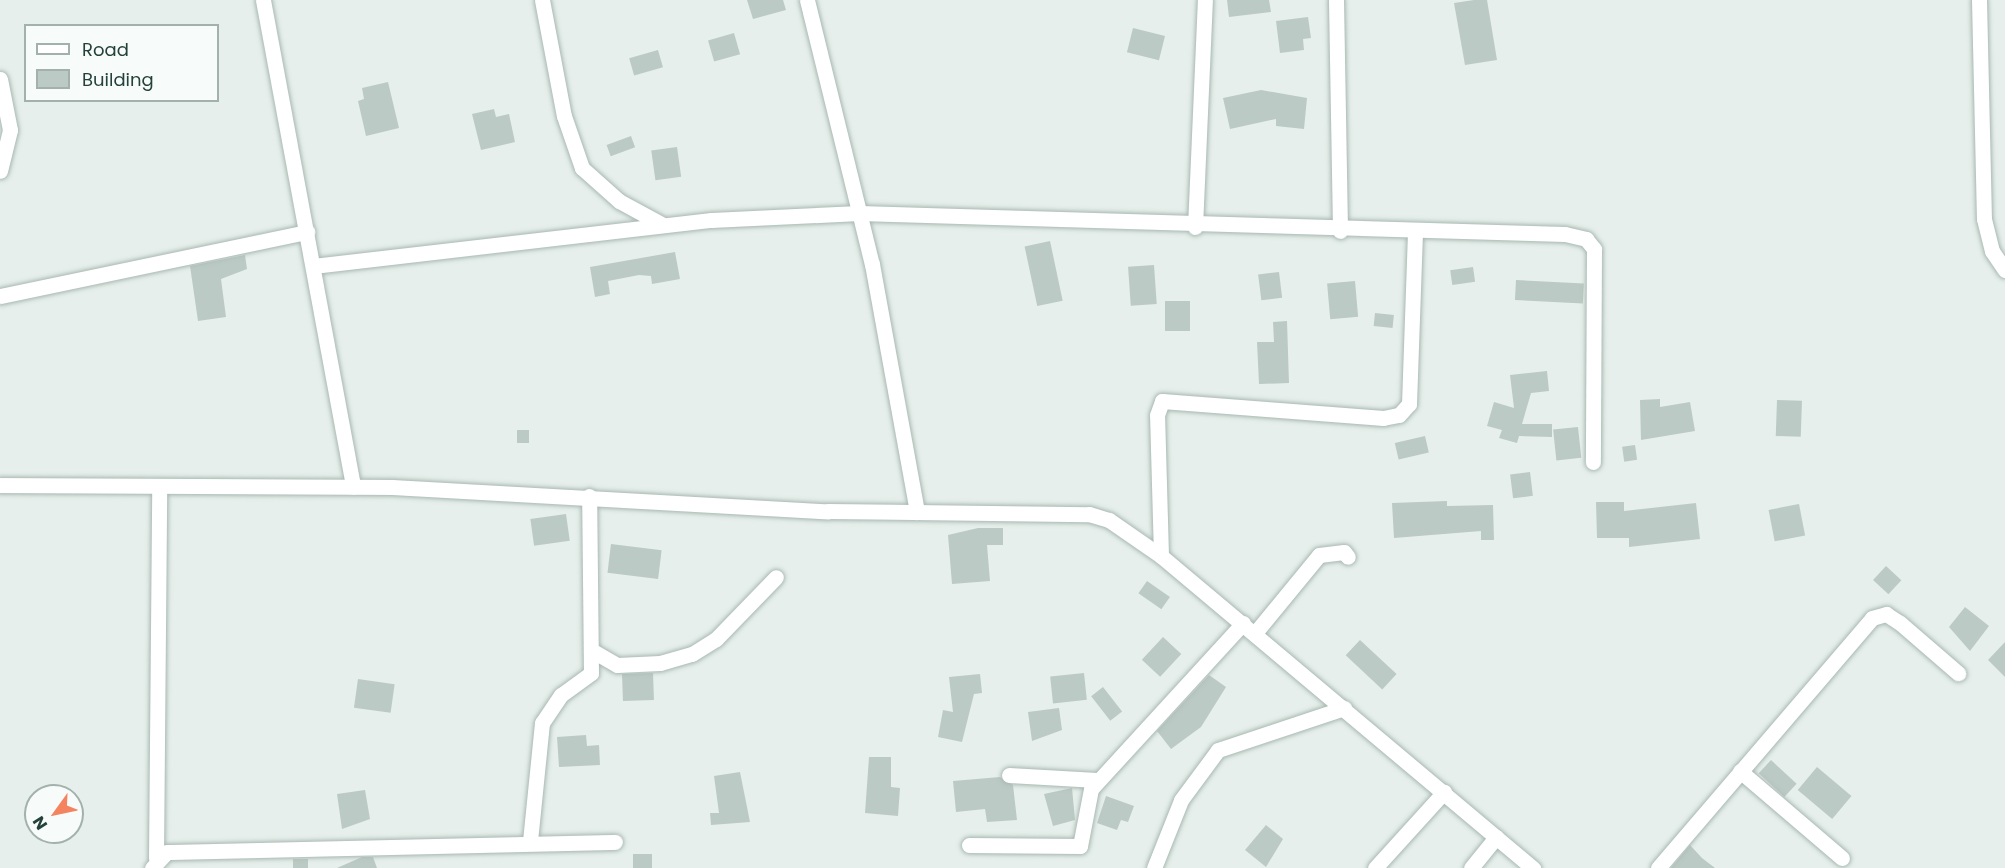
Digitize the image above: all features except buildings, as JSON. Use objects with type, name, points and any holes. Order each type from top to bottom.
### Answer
[{"type":"street","points":[[263,0],[314,266],[353,487]]},
{"type":"street","points":[[542,0],[567,126],[582,168],[594,183],[663,225]]},
{"type":"street","points":[[807,0],[859,213],[917,512]]},
{"type":"street","points":[[1196,227],[1205,0]]},
{"type":"street","points":[[1336,0],[1340,231]]},
{"type":"street","points":[[1979,0],[1984,219],[1992,251],[2005,270]]},
{"type":"street","points":[[0,79],[10,129],[0,171]]},
{"type":"street","points":[[314,266],[663,225],[859,213],[1196,227],[1565,234],[1592,243],[1593,462]]},
{"type":"street","points":[[0,296],[307,232]]},
{"type":"street","points":[[1161,556],[1157,415],[1162,401],[1383,418],[1399,415],[1409,404],[1415,232]]},
{"type":"street","points":[[0,485],[159,489],[353,487],[917,512],[1089,514],[1108,520],[1161,556],[1533,868]]},
{"type":"street","points":[[154,863],[159,489]]},
{"type":"street","points":[[530,841],[542,723],[561,695],[591,673],[589,496]]},
{"type":"street","points":[[969,845],[1080,846],[1088,799],[1097,780],[1319,555],[1344,552],[1348,557]]},
{"type":"street","points":[[591,650],[618,665],[660,663],[692,654],[747,610],[776,577]]},
{"type":"street","points":[[1658,868],[1872,618],[1886,614],[1900,623],[1958,673]]},
{"type":"street","points":[[1154,868],[1181,800],[1218,750],[1344,708]]},
{"type":"street","points":[[1740,771],[1842,858]]},
{"type":"street","points":[[1009,775],[1097,780]]},
{"type":"street","points":[[1375,868],[1444,792]]},
{"type":"street","points":[[1471,868],[1496,837]]},
{"type":"street","points":[[154,863],[167,852],[530,841],[615,842]]}]
